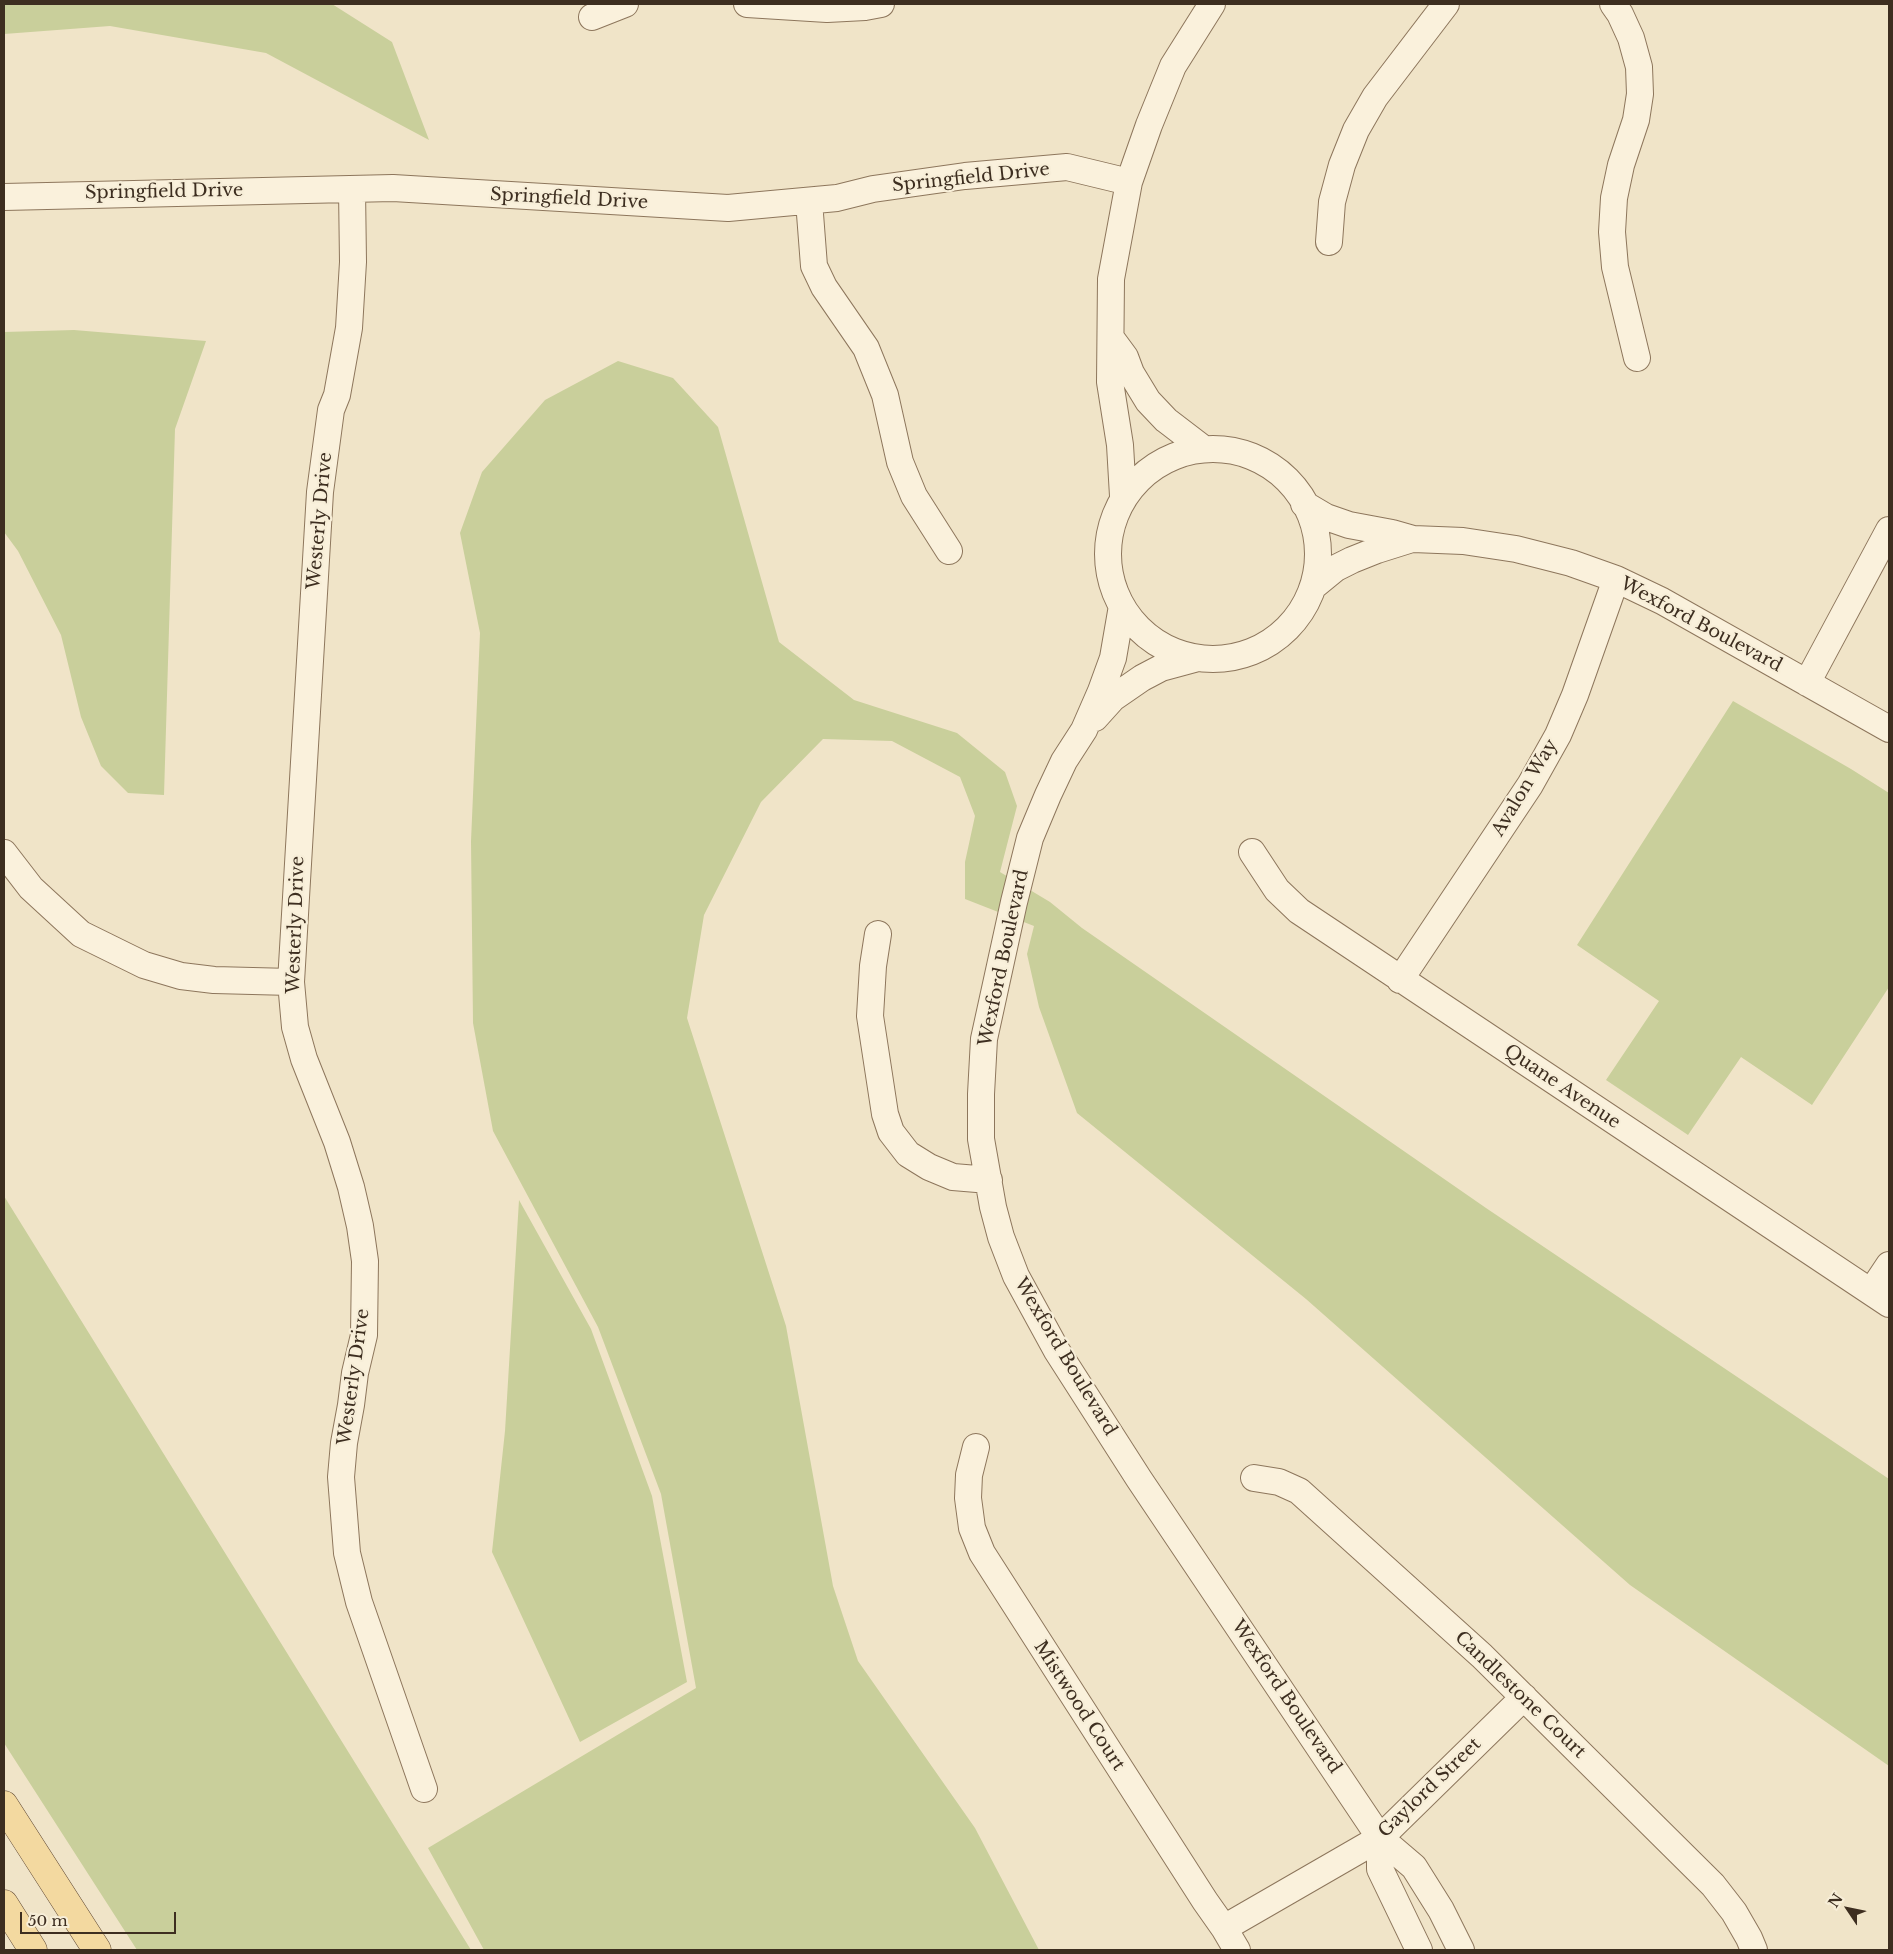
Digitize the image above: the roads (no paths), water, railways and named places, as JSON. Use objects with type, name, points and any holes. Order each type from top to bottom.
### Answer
[{"type":"main road","points":[[4,1805],[97,1950]]},
{"type":"main road","points":[[4,1904],[33,1950]]},
{"type":"street","points":[[592,17],[625,4]]},
{"type":"street","points":[[747,4],[827,9],[865,7],[881,4]]},
{"type":"street","points":[[1123,496],[1120,445],[1110,382],[1112,279],[1129,182],[1149,125],[1173,66],[1212,4]]},
{"type":"street","points":[[1329,242],[1332,202],[1342,165],[1356,130],[1375,97],[1446,4]]},
{"type":"street","points":[[1613,4],[1620,14],[1631,38],[1639,67],[1640,94],[1636,120],[1621,165],[1614,198],[1612,232],[1615,267],[1637,358]]},
{"type":"street","name":"Springfield Drive","points":[[4,197],[393,188],[728,208],[837,198],[873,189],[965,176],[1067,167],[1129,182]]},
{"type":"street","name":"Westerly Drive","points":[[352,189],[353,262],[349,328],[337,395],[331,410],[320,492],[291,982],[295,1027],[304,1059],[338,1142],[352,1188],[365,1261],[364,1335],[354,1373],[351,1405],[344,1443],[342,1477],[347,1553],[359,1602],[424,1789]]},
{"type":"street","points":[[809,201],[814,266],[824,286],[866,348],[885,395],[900,462],[914,496],[950,550]]},
{"type":"street","points":[[1111,338],[1124,357],[1148,401],[1166,420],[1200,446]]},
{"type":"street","points":[[1200,446],[1241,452],[1260,460],[1278,472],[1292,486],[1304,504],[1314,527],[1317,544],[1318,561],[1314,586],[1295,622],[1282,635],[1262,648],[1246,655],[1222,660],[1198,658],[1174,651],[1152,639],[1136,626],[1122,606],[1112,583],[1108,559],[1109,535],[1114,515],[1123,496],[1133,482],[1156,463],[1175,454],[1200,446]]},
{"type":"street","name":"Wexford Boulevard","points":[[1304,504],[1326,517],[1349,525],[1392,532],[1413,539],[1463,541],[1516,549],[1571,563],[1616,579],[1662,601],[1889,729]]},
{"type":"street","points":[[1807,683],[1889,530]]},
{"type":"street","name":"Wexford Boulevard","points":[[1314,586],[1336,568],[1352,560],[1413,539]]},
{"type":"street","name":"Avalon Way","points":[[1400,980],[1530,785],[1558,735],[1575,695],[1616,579]]},
{"type":"street","name":"Wexford Boulevard","points":[[1084,730],[1113,658],[1122,606]]},
{"type":"street","name":"Wexford Boulevard","points":[[1198,658],[1161,668],[1142,678],[1113,698],[1084,730],[1064,761],[1030,838],[986,1030],[980,1094],[981,1139],[993,1206],[1001,1237],[1016,1276],[1057,1351],[1139,1479],[1380,1838],[1414,1867],[1441,1910],[1460,1950]]},
{"type":"street","name":"Quane Avenue","points":[[1252,852],[1277,890],[1298,912],[1880,1298]]},
{"type":"street","points":[[4,853],[31,888],[82,934],[144,965],[181,976],[214,980],[291,982]]},
{"type":"street","points":[[878,934],[873,966],[870,1016],[885,1114],[891,1132],[908,1154],[929,1167],[953,1177],[989,1180]]},
{"type":"street","points":[[1880,1298],[1889,1265]]},
{"type":"street","name":"Mistwood Court","points":[[976,1447],[969,1475],[968,1498],[972,1528],[982,1553],[1237,1950]]},
{"type":"street","name":"Candlestone Court","points":[[1254,1478],[1279,1482],[1299,1491],[1482,1656],[1713,1885],[1734,1912],[1754,1950]]},
{"type":"street","name":"Gaylord Street","points":[[1224,1928],[1380,1838],[1524,1697]]},
{"type":"street","points":[[1380,1838],[1380,1869],[1419,1950]]}]
